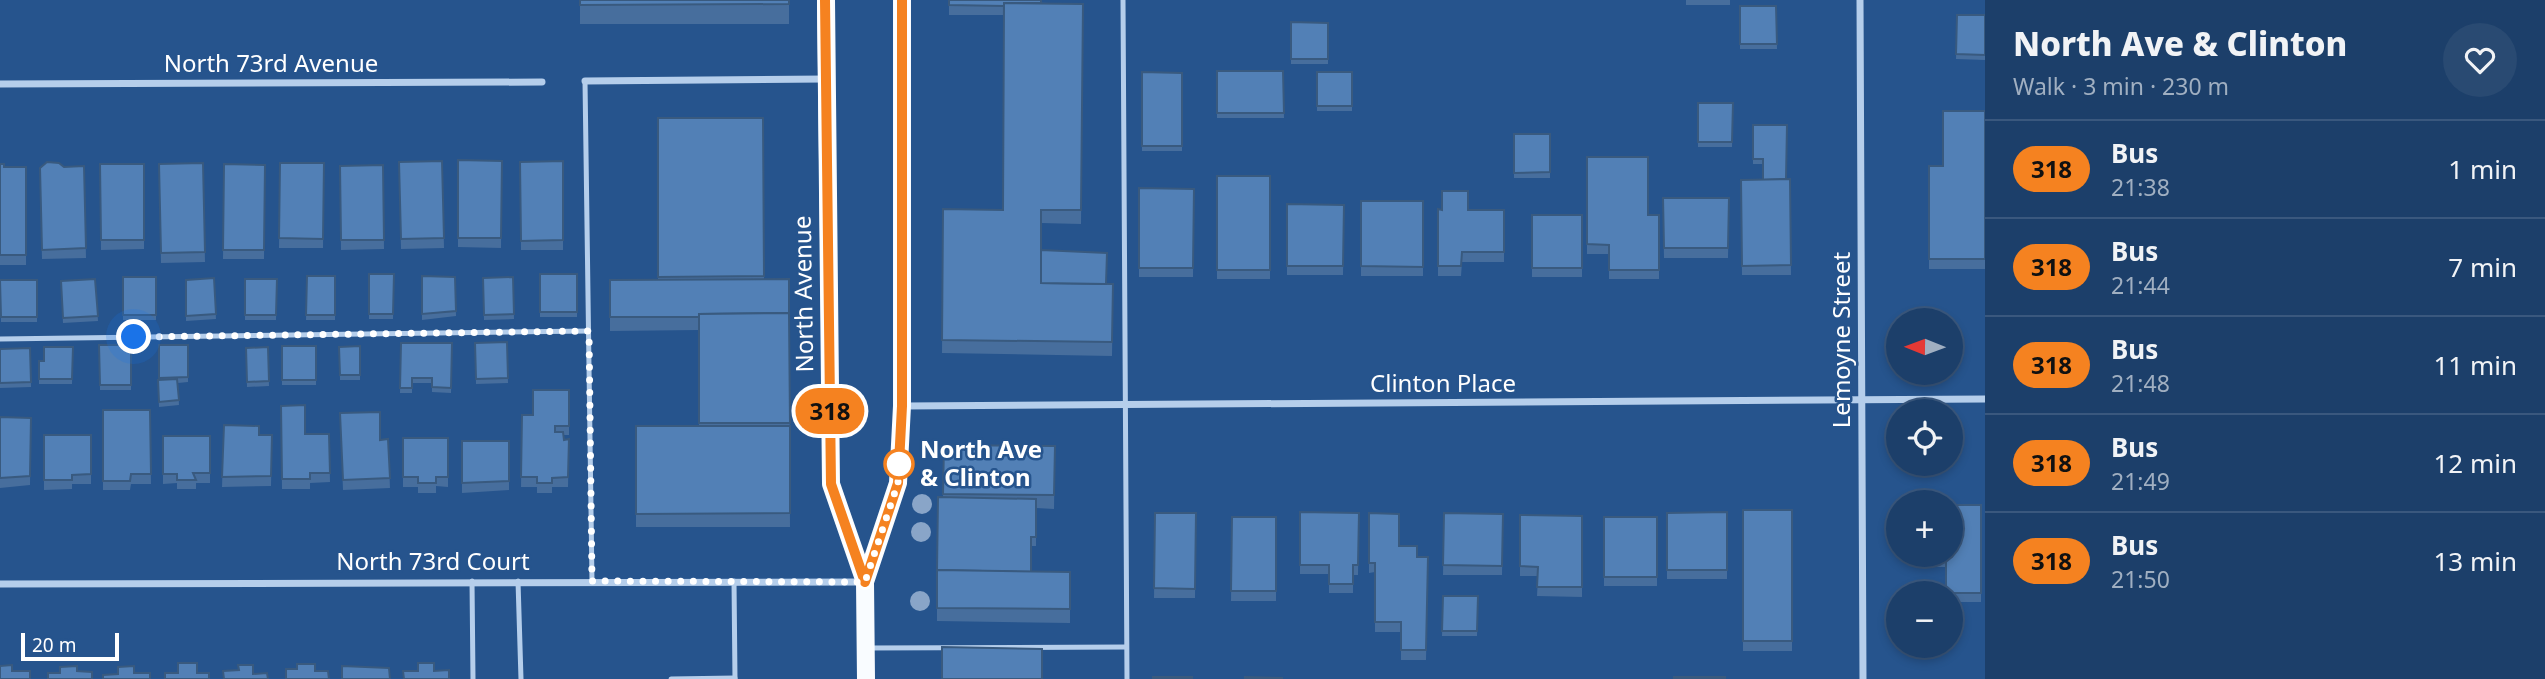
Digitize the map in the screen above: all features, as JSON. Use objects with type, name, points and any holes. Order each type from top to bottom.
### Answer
[{"type":"main road","name":"North Avenue","points":[[825,0],[831,484],[865,582],[866,679]]},
{"type":"main road","name":"North Avenue","points":[[865,582],[898,483],[902,406],[902,0]]},
{"type":"street","name":"Lemoyne Street","points":[[1860,0],[1863,679]]},
{"type":"street","points":[[585,81],[826,79]]},
{"type":"street","name":"North 73rd Avenue","points":[[0,84],[542,82]]},
{"type":"street","name":"Clinton Place","points":[[902,406],[1985,398]]},
{"type":"street","name":"North 73rd Court","points":[[0,584],[865,582]]},
{"type":"lane","points":[[1123,0],[1127,679]]},
{"type":"lane","points":[[585,81],[592,581]]},
{"type":"lane","points":[[0,339],[589,331]]},
{"type":"lane","points":[[472,581],[473,679]]},
{"type":"lane","points":[[518,581],[521,679]]},
{"type":"lane","points":[[671,679],[735,678],[734,581]]},
{"type":"lane","points":[[866,648],[1126,647]]},
{"type":"building","points":[[580,0],[789,0],[789,4],[580,5]]},
{"type":"building","points":[[949,0],[1041,0],[1041,3],[1004,3],[1004,6],[949,5]]},
{"type":"building","points":[[1004,3],[1083,4],[1081,210],[1041,210],[1041,283],[1113,284],[1112,342],[942,340],[943,209],[1003,210]]},
{"type":"building","points":[[1740,6],[1776,6],[1777,44],[1740,44]]},
{"type":"building","points":[[1957,15],[1985,15],[1985,55],[1956,54]]},
{"type":"building","points":[[1291,22],[1328,23],[1328,59],[1291,59]]},
{"type":"building","points":[[1217,71],[1283,71],[1284,113],[1217,113]]},
{"type":"building","points":[[1142,72],[1182,73],[1182,146],[1142,146]]},
{"type":"building","points":[[1317,72],[1352,72],[1352,106],[1317,106]]},
{"type":"building","points":[[1698,103],[1733,103],[1732,142],[1698,142]]},
{"type":"building","points":[[1943,111],[1985,111],[1985,259],[1929,259],[1929,166],[1943,166]]},
{"type":"building","points":[[658,118],[763,118],[764,276],[658,277]]},
{"type":"building","points":[[1753,125],[1787,125],[1786,179],[1763,180],[1763,159],[1753,159]]},
{"type":"building","points":[[1514,134],[1550,134],[1550,172],[1514,173]]},
{"type":"building","points":[[1587,157],[1648,157],[1648,215],[1659,215],[1659,270],[1609,270],[1609,245],[1587,244]]},
{"type":"building","points":[[458,160],[502,161],[501,238],[458,238]]},
{"type":"building","points":[[442,161],[444,238],[401,239],[399,162]]},
{"type":"building","points":[[563,161],[563,240],[521,241],[520,162]]},
{"type":"building","points":[[47,162],[59,163],[64,167],[84,166],[86,248],[42,250],[40,168]]},
{"type":"building","points":[[203,163],[205,252],[161,253],[159,164]]},
{"type":"building","points":[[280,163],[324,163],[323,239],[279,238]]},
{"type":"building","points":[[0,164],[4,164],[4,167],[26,167],[26,255],[0,255]]},
{"type":"building","points":[[100,164],[144,164],[144,240],[101,240]]},
{"type":"building","points":[[224,164],[265,165],[264,250],[223,250]]},
{"type":"building","points":[[383,165],[384,240],[341,240],[340,166]]},
{"type":"building","points":[[1217,176],[1270,176],[1270,270],[1217,270]]},
{"type":"building","points":[[1790,179],[1791,265],[1742,266],[1741,180]]},
{"type":"building","points":[[1139,188],[1194,189],[1193,268],[1139,268]]},
{"type":"building","points":[[1442,191],[1468,191],[1468,210],[1504,210],[1504,252],[1462,252],[1461,266],[1438,266],[1438,209],[1442,210]]},
{"type":"building","points":[[1663,198],[1729,198],[1728,248],[1664,248]]},
{"type":"building","points":[[1361,201],[1423,201],[1423,267],[1361,266]]},
{"type":"building","points":[[1287,204],[1344,205],[1343,266],[1287,266]]},
{"type":"building","points":[[1532,215],[1582,215],[1582,268],[1532,268]]},
{"type":"building","points":[[1041,250],[1107,253],[1106,284],[1041,283]]},
{"type":"building","points":[[369,274],[394,274],[393,314],[369,314]]},
{"type":"building","points":[[540,274],[577,274],[577,312],[540,312]]},
{"type":"building","points":[[307,276],[335,276],[335,315],[306,315]]},
{"type":"building","points":[[422,276],[455,277],[456,311],[422,314]]},
{"type":"building","points":[[123,277],[156,277],[156,315],[123,315]]},
{"type":"building","points":[[513,277],[514,314],[484,315],[483,278]]},
{"type":"building","points":[[214,278],[216,314],[186,316],[186,280]]},
{"type":"building","points":[[95,279],[98,316],[63,318],[61,281]]},
{"type":"building","points":[[245,279],[277,279],[276,315],[245,315]]},
{"type":"building","points":[[789,279],[789,313],[610,317],[610,280]]},
{"type":"building","points":[[0,280],[37,280],[37,317],[1,317]]},
{"type":"building","points":[[789,313],[790,423],[699,423],[699,314]]},
{"type":"building","points":[[507,342],[508,378],[476,379],[475,343]]},
{"type":"building","points":[[401,343],[452,343],[451,388],[432,387],[432,378],[412,378],[412,388],[400,388]]},
{"type":"building","points":[[99,345],[131,345],[131,385],[100,385]]},
{"type":"building","points":[[159,345],[188,345],[188,377],[159,378]]},
{"type":"building","points":[[282,346],[316,346],[316,380],[282,380]]},
{"type":"building","points":[[360,346],[360,375],[340,375],[339,347]]},
{"type":"building","points":[[44,347],[73,347],[72,379],[39,379],[39,361],[44,361]]},
{"type":"building","points":[[268,347],[269,381],[247,382],[246,348]]},
{"type":"building","points":[[30,348],[31,382],[0,383],[0,349]]},
{"type":"building","points":[[177,379],[179,400],[159,402],[158,380]]},
{"type":"building","points":[[533,390],[569,390],[569,426],[555,426],[555,432],[563,432],[564,440],[569,439],[568,477],[552,478],[552,483],[537,483],[537,477],[521,477],[522,415],[533,415]]},
{"type":"building","points":[[305,405],[305,434],[329,434],[330,473],[310,473],[310,479],[282,479],[281,406]]},
{"type":"building","points":[[103,410],[150,410],[151,474],[131,474],[130,481],[103,481]]},
{"type":"building","points":[[380,412],[380,440],[388,439],[390,478],[343,480],[340,413]]},
{"type":"building","points":[[0,417],[31,418],[30,476],[0,478]]},
{"type":"building","points":[[224,425],[259,426],[259,435],[272,435],[271,476],[222,477]]},
{"type":"building","points":[[636,426],[790,426],[790,513],[636,514]]},
{"type":"building","points":[[44,435],[91,435],[91,474],[72,475],[72,480],[44,480]]},
{"type":"building","points":[[163,436],[210,436],[210,473],[193,473],[196,480],[177,480],[177,474],[163,474]]},
{"type":"building","points":[[403,438],[448,438],[448,477],[436,477],[436,483],[418,483],[418,477],[403,477]]},
{"type":"building","points":[[462,441],[509,441],[509,481],[462,483]]},
{"type":"building","points":[[944,445],[1055,446],[1054,495],[943,494]]},
{"type":"building","points":[[938,497],[1036,499],[1036,537],[1031,537],[1031,572],[937,570]]},
{"type":"building","points":[[1963,505],[1981,505],[1981,593],[1963,593],[1963,581],[1946,581],[1946,567],[1963,567]]},
{"type":"building","points":[[1743,510],[1792,510],[1792,641],[1743,641]]},
{"type":"building","points":[[1300,512],[1359,513],[1358,565],[1353,565],[1353,584],[1329,584],[1329,565],[1300,565]]},
{"type":"building","points":[[1727,512],[1727,570],[1667,570],[1667,513]]},
{"type":"building","points":[[1155,513],[1196,513],[1195,589],[1154,588]]},
{"type":"building","points":[[1369,513],[1399,514],[1399,546],[1417,546],[1417,557],[1428,557],[1426,650],[1401,650],[1401,622],[1375,622],[1375,563],[1369,563]]},
{"type":"building","points":[[1444,513],[1503,514],[1502,566],[1443,565]]},
{"type":"building","points":[[1520,515],[1582,516],[1582,587],[1537,587],[1538,567],[1520,566]]},
{"type":"building","points":[[1232,517],[1276,517],[1276,591],[1231,591]]},
{"type":"building","points":[[1604,517],[1657,517],[1657,577],[1604,577]]},
{"type":"building","points":[[937,570],[1070,572],[1070,609],[937,608]]},
{"type":"building","points":[[1443,596],[1478,596],[1477,631],[1442,631]]},
{"type":"building","points":[[942,647],[1042,649],[1042,679],[942,679]]},
{"type":"building","points":[[178,663],[197,663],[197,673],[209,673],[209,679],[165,679],[165,673],[178,673]]},
{"type":"building","points":[[418,663],[434,663],[434,671],[449,670],[449,679],[404,679],[403,671],[418,671]]},
{"type":"building","points":[[297,664],[315,664],[315,671],[328,671],[329,679],[286,679],[286,669],[297,669]]},
{"type":"building","points":[[12,665],[12,671],[30,671],[30,679],[0,679],[0,666]]},
{"type":"building","points":[[238,665],[253,665],[253,674],[267,673],[268,679],[224,679],[223,671],[239,670]]},
{"type":"building","points":[[77,666],[77,671],[92,672],[92,679],[48,679],[48,673],[60,673],[60,667]]},
{"type":"building","points":[[134,666],[134,673],[150,673],[150,679],[103,679],[103,675],[118,674],[118,667]]},
{"type":"building","points":[[342,666],[389,668],[390,679],[342,679]]},
{"type":"building","points":[[1192,677],[1192,679],[1153,679]]},
{"type":"building","points":[[1725,677],[1725,679],[1674,679]]},
{"type":"building","points":[[1282,678],[1282,679],[1245,679]]},
{"type":"bus line","name":"318","points":[[825,0],[831,484],[865,582],[898,483],[902,406],[902,0]]},
{"type":"place","name":"North Ave & Clinton","points":[[899,464]]},
{"type":"route","points":[[134,337],[589,331],[592,581],[865,582],[898,483],[899,457],[899,464]]}]
